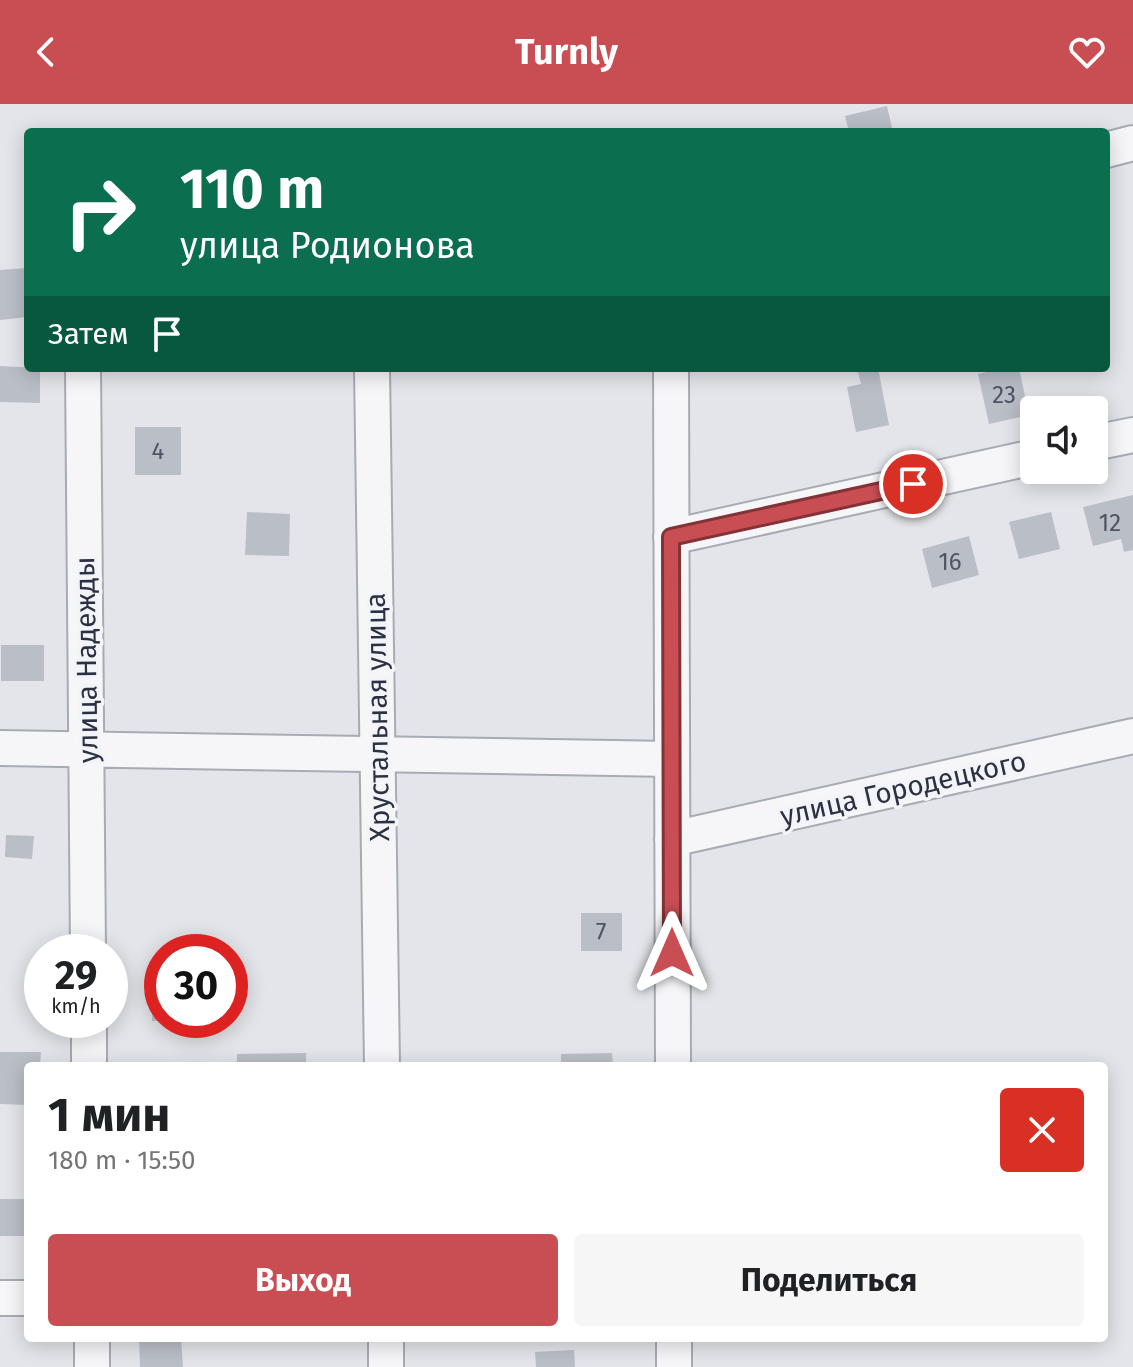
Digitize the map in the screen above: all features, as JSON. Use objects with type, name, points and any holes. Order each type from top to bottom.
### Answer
[{"type":"street","points":[[1110,149],[1133,143]]},
{"type":"street","name":"улица Надежды","points":[[83,372],[88,934]]},
{"type":"street","name":"Хрустальная улица","points":[[372,372],[382,1062]]},
{"type":"street","points":[[671,372],[673,1062]]},
{"type":"street","points":[[1108,440],[1133,435]]},
{"type":"street","points":[[671,537],[1020,460]]},
{"type":"street","name":"улица Городецкого","points":[[672,839],[1133,736]]},
{"type":"street","points":[[0,748],[672,759]]},
{"type":"street","points":[[89,1038],[89,1062]]},
{"type":"street","points":[[0,1298],[24,1298]]},
{"type":"street","points":[[92,1342],[92,1367]]},
{"type":"street","points":[[386,1342],[386,1367]]},
{"type":"street","points":[[674,1342],[674,1367]]},
{"type":"building","points":[[887,106],[892,128],[848,128],[845,116]]},
{"type":"building","points":[[24,268],[24,317],[0,320],[0,270]]},
{"type":"building","points":[[0,366],[40,372],[40,403],[0,402]]},
{"type":"building","points":[[858,372],[879,372],[889,425],[856,432],[847,387],[861,384]]},
{"type":"building","points":[[1020,372],[1025,396],[1020,396],[1020,417],[989,424],[978,374]]},
{"type":"building","points":[[135,427],[181,427],[181,475],[135,475]]},
{"type":"building","points":[[1133,495],[1133,550],[1124,552],[1121,539],[1093,546],[1083,507]]},
{"type":"building","points":[[247,512],[290,514],[289,556],[245,555]]},
{"type":"building","points":[[1051,512],[1060,549],[1019,559],[1009,522]]},
{"type":"building","points":[[969,536],[979,575],[932,588],[922,549]]},
{"type":"building","points":[[1,645],[44,645],[44,681],[1,681]]},
{"type":"building","points":[[6,835],[34,836],[32,859],[5,857]]},
{"type":"building","points":[[581,913],[622,913],[622,951],[581,951]]},
{"type":"building","points":[[0,1052],[41,1052],[40,1062],[24,1062],[24,1105],[0,1104]]},
{"type":"building","points":[[306,1053],[306,1062],[237,1062],[237,1054]]},
{"type":"building","points":[[612,1053],[613,1062],[561,1062],[561,1054]]},
{"type":"building","points":[[0,1199],[24,1199],[24,1236],[0,1236]]},
{"type":"building","points":[[139,1342],[181,1342],[183,1367],[140,1367]]},
{"type":"building","points":[[574,1350],[575,1367],[536,1367],[535,1352]]},
{"type":"route","points":[[672,953],[671,537],[913,484]]}]
